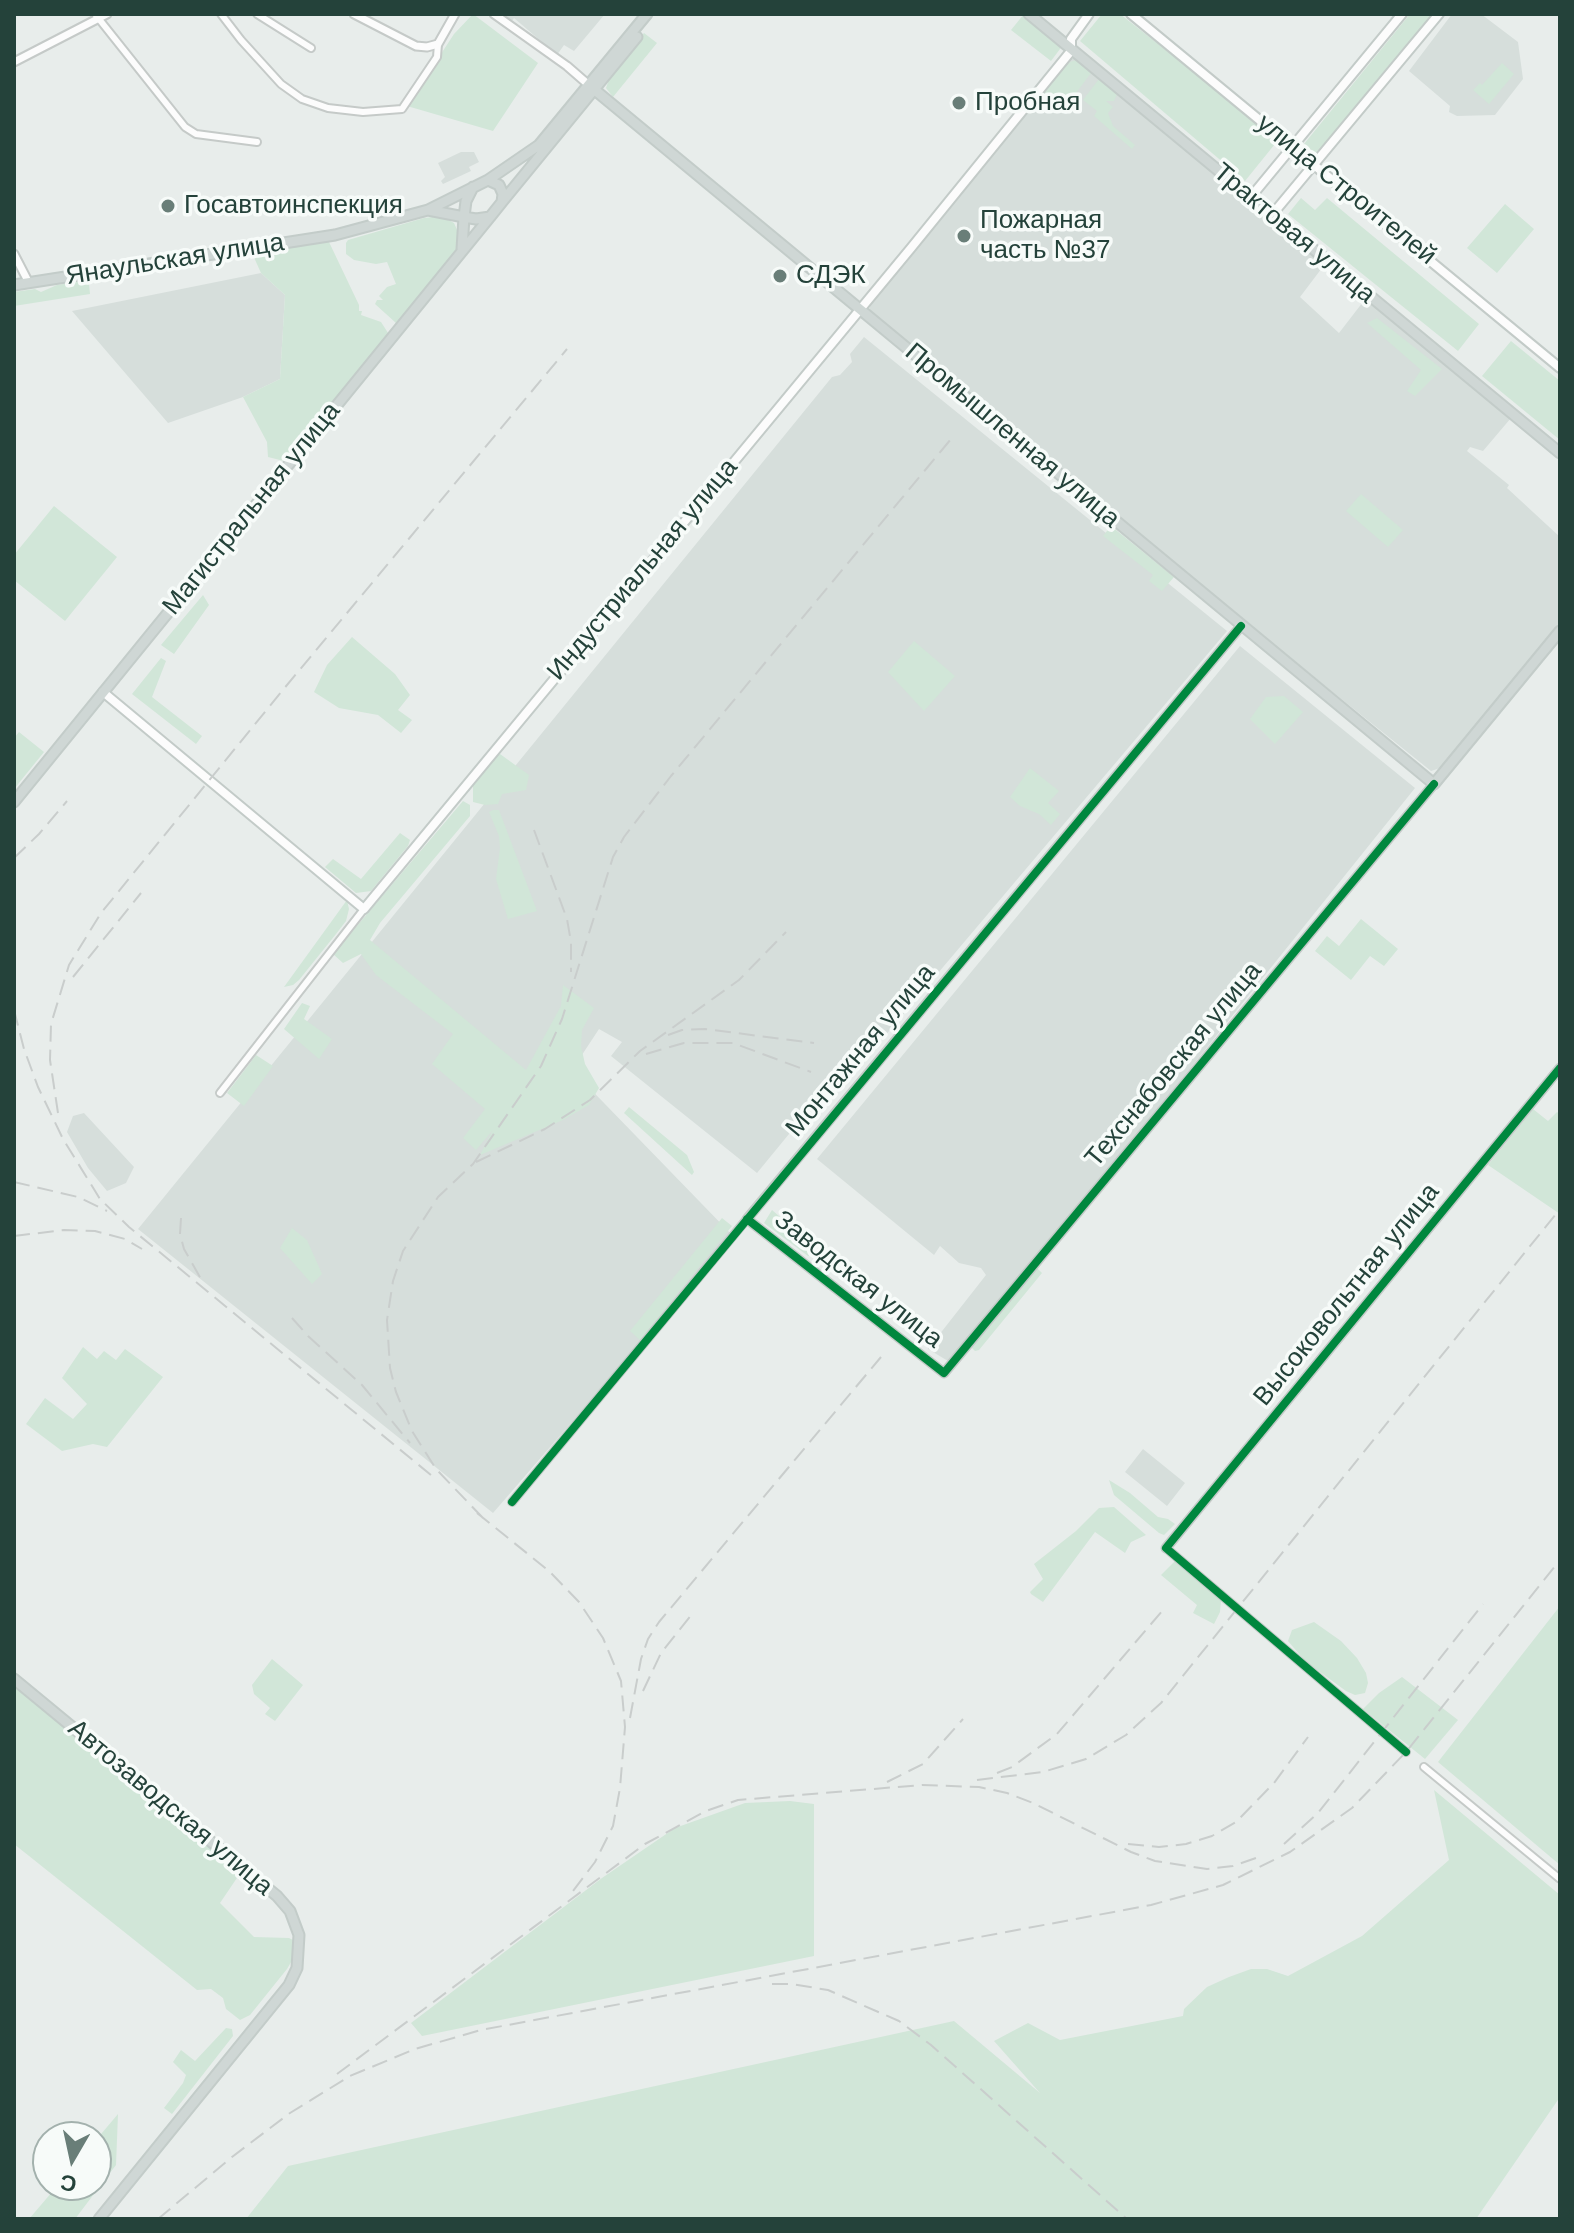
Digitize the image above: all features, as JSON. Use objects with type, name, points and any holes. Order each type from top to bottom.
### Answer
[{"type":"main road","name":"Магистральная улица","points":[[428,210],[488,180],[539,145],[592,89],[647,14]]},
{"type":"main road","name":"Магистральная улица","points":[[14,802],[655,14]]},
{"type":"main road","name":"Трактовая улица","points":[[1029,14],[1560,453]]},
{"type":"main road","name":"Индустриальная улица","points":[[364,909],[1071,51],[1071,39],[1089,14]]},
{"type":"main road","name":"улица Строителей","points":[[1131,14],[1560,368]]},
{"type":"main road","points":[[1250,198],[1402,14]]},
{"type":"main road","points":[[1271,216],[1439,14]]},
{"type":"main road","name":"Промышленная улица","points":[[592,89],[1434,784]]},
{"type":"main road","points":[[488,180],[499,185],[502,202]]},
{"type":"main road","points":[[461,253],[466,201],[473,187]]},
{"type":"main road","points":[[428,210],[476,219],[490,217]]},
{"type":"main road","name":"Янаульская улица","points":[[14,285],[335,235],[428,210]]},
{"type":"main road","name":"Техснабовская улица","points":[[1434,784],[1560,631]]},
{"type":"main road","points":[[103,692],[364,909]]},
{"type":"main road","name":"Автозаводская улица","points":[[14,1679],[277,1896],[290,1911],[299,1935],[299,1959],[289,1985],[99,2219]]},
{"type":"street","points":[[14,62],[97,16],[107,14]]},
{"type":"street","points":[[221,14],[281,84],[302,99],[328,108],[363,112],[402,109],[437,57],[438,44],[455,14]]},
{"type":"street","points":[[257,14],[311,48]]},
{"type":"street","points":[[354,14],[416,46],[438,44]]},
{"type":"street","points":[[494,14],[567,66],[592,89]]},
{"type":"street","points":[[97,16],[185,127],[196,134],[257,142]]},
{"type":"street","points":[[14,254],[29,283]]},
{"type":"street","name":"Монтажная улица","points":[[512,1502],[1241,626]]},
{"type":"street","name":"Техснабовская улица","points":[[944,1373],[1434,784]]},
{"type":"street","name":"Индустриальная улица","points":[[220,1093],[364,909]]},
{"type":"street","name":"Высоковольтная улица","points":[[1166,1548],[1560,1068]]},
{"type":"street","name":"Заводская улица","points":[[747,1219],[944,1373]]},
{"type":"street","points":[[1166,1548],[1406,1752]]},
{"type":"street","points":[[1424,1767],[1560,1879]]},
{"type":"shaded area","points":[[501,14],[605,14],[574,51],[564,45],[557,55],[514,18],[511,22]]},
{"type":"shaded area","points":[[1452,14],[1481,14],[1518,42],[1523,79],[1495,115],[1457,116],[1449,112],[1450,106],[1409,71]]},
{"type":"shaded area","points":[[1071,59],[1079,59],[1325,264],[1300,297],[1339,333],[1366,298],[1511,418],[1483,451],[1470,447],[1467,451],[1509,485],[1507,488],[1560,537],[1560,625],[1452,759],[1440,768],[1431,771],[1111,514],[869,312],[870,303]]},
{"type":"shaded area","points":[[461,152],[474,152],[479,162],[469,167],[471,171],[443,184],[441,181],[445,177],[438,163]]},
{"type":"shaded area","points":[[261,273],[285,295],[280,379],[243,397],[168,423],[72,311]]},
{"type":"shaded area","points":[[864,337],[1227,631],[862,1063],[853,1056],[757,1173],[611,1056],[622,1042],[599,1029],[572,1070],[733,1236],[493,1513],[138,1229],[832,377],[840,375],[852,362],[850,354]]},
{"type":"shaded area","points":[[1240,646],[1415,788],[953,1364],[928,1349],[986,1275],[981,1268],[959,1263],[940,1246],[934,1255],[817,1159]]},
{"type":"shaded area","points":[[84,1113],[134,1167],[126,1183],[107,1191],[88,1168],[67,1132],[73,1116]]},
{"type":"shaded area","points":[[1143,1449],[1185,1483],[1167,1506],[1125,1472]]},
{"type":"green space","points":[[473,14],[538,63],[493,131],[407,106],[454,34]]},
{"type":"green space","points":[[1024,14],[1063,45],[1051,61],[1011,30]]},
{"type":"green space","points":[[1102,14],[1120,14],[1279,139],[1245,181],[1080,41]]},
{"type":"green space","points":[[1410,14],[1434,14],[1318,155],[1304,144]]},
{"type":"green space","points":[[644,33],[657,43],[613,97],[606,88],[611,74]]},
{"type":"green space","points":[[1076,60],[1091,73],[1067,105],[1055,96],[1047,106],[1038,99],[1070,62]]},
{"type":"green space","points":[[1502,63],[1514,74],[1489,104],[1473,90],[1480,83],[1482,85]]},
{"type":"green space","points":[[1105,77],[1120,88],[1114,101],[1106,101],[1113,107],[1108,113],[1113,126],[1135,145],[1132,149],[1094,116],[1097,111],[1083,100],[1099,79]]},
{"type":"green space","points":[[1301,198],[1315,210],[1327,198],[1479,324],[1458,351],[1288,214]]},
{"type":"green space","points":[[1505,204],[1534,229],[1497,273],[1467,248]]},
{"type":"green space","points":[[441,216],[454,223],[461,241],[458,252],[401,321],[396,323],[375,304],[377,300],[383,300],[379,296],[387,287],[396,284],[387,262],[376,264],[354,260],[346,254],[346,243],[424,218]]},
{"type":"green space","points":[[329,242],[359,311],[362,311],[361,315],[381,322],[390,336],[288,462],[268,457],[267,442],[243,397],[280,379],[285,295],[261,273],[252,253]]},
{"type":"green space","points":[[81,281],[89,284],[90,294],[14,306],[14,292],[35,289],[41,292],[57,285]]},
{"type":"green space","points":[[1377,318],[1442,369],[1415,396],[1407,391],[1421,370],[1367,323]]},
{"type":"green space","points":[[1511,341],[1560,381],[1560,440],[1482,376]]},
{"type":"green space","points":[[1361,494],[1403,530],[1388,547],[1346,511]]},
{"type":"green space","points":[[54,506],[117,557],[65,621],[14,580],[14,555]]},
{"type":"green space","points":[[1111,526],[1174,577],[1162,591],[1149,581],[1153,575],[1103,536]]},
{"type":"green space","points":[[203,595],[209,605],[174,654],[161,645]]},
{"type":"green space","points":[[352,637],[395,674],[410,695],[398,710],[412,720],[401,733],[378,715],[339,708],[314,692],[327,665]]},
{"type":"green space","points":[[914,641],[955,676],[924,711],[888,672]]},
{"type":"green space","points":[[161,658],[166,661],[152,697],[202,736],[196,744],[132,694]]},
{"type":"green space","points":[[1284,696],[1303,712],[1275,744],[1250,719],[1266,697]]},
{"type":"green space","points":[[19,732],[44,752],[14,789],[14,738]]},
{"type":"green space","points":[[500,754],[529,775],[526,790],[502,794],[498,804],[473,802],[473,781],[492,758]]},
{"type":"green space","points":[[1030,768],[1059,791],[1048,803],[1060,814],[1051,825],[1010,797]]},
{"type":"green space","points":[[463,801],[470,805],[470,816],[380,923],[370,940],[526,1070],[561,1006],[563,985],[594,1008],[582,1030],[581,1046],[585,1064],[599,1088],[589,1105],[563,1120],[480,1155],[493,1130],[476,1150],[463,1138],[485,1109],[432,1064],[453,1034],[376,975],[361,954],[343,963],[333,954]]},
{"type":"green space","points":[[499,810],[537,911],[508,919],[496,879],[500,848],[499,836],[489,812]]},
{"type":"green space","points":[[400,833],[410,840],[408,846],[371,891],[356,893],[325,867],[333,859],[361,879]]},
{"type":"green space","points":[[347,900],[349,909],[346,921],[299,980],[284,987]]},
{"type":"green space","points":[[1361,919],[1398,949],[1384,966],[1370,956],[1351,980],[1315,951],[1327,936],[1339,946]]},
{"type":"green space","points":[[302,1003],[310,1006],[304,1019],[332,1039],[319,1059],[284,1029]]},
{"type":"green space","points":[[256,1055],[273,1066],[244,1106],[227,1093]]},
{"type":"green space","points":[[629,1107],[687,1155],[694,1172],[692,1175],[624,1113]]},
{"type":"green space","points":[[1533,1109],[1548,1121],[1557,1112],[1560,1114],[1560,1214],[1488,1165]]},
{"type":"green space","points":[[772,1210],[816,1248],[813,1256],[808,1256],[764,1223]]},
{"type":"green space","points":[[722,1218],[732,1226],[640,1340],[630,1331]]},
{"type":"green space","points":[[292,1228],[307,1240],[322,1274],[312,1284],[280,1248]]},
{"type":"green space","points":[[1036,1267],[1042,1273],[975,1351],[971,1347]]},
{"type":"green space","points":[[83,1347],[97,1359],[104,1351],[116,1360],[125,1349],[163,1377],[107,1447],[93,1444],[62,1451],[26,1424],[45,1398],[73,1419],[87,1404],[62,1378]]},
{"type":"green space","points":[[1109,1480],[1158,1517],[1175,1524],[1164,1535],[1159,1533],[1114,1495]]},
{"type":"green space","points":[[1114,1507],[1146,1535],[1131,1542],[1125,1553],[1095,1532],[1043,1602],[1031,1594],[1043,1579],[1034,1564],[1076,1531],[1099,1508]]},
{"type":"green space","points":[[1176,1560],[1221,1599],[1220,1612],[1214,1624],[1193,1613],[1197,1605],[1161,1575]]},
{"type":"green space","points":[[1560,1606],[1560,1865],[1438,1762]]},
{"type":"green space","points":[[1314,1622],[1341,1641],[1357,1658],[1366,1673],[1368,1683],[1365,1693],[1355,1695],[1346,1691],[1305,1661],[1288,1641],[1292,1630]]},
{"type":"green space","points":[[272,1659],[303,1685],[275,1721],[265,1714],[270,1708],[254,1694],[252,1685]]},
{"type":"green space","points":[[1402,1677],[1458,1720],[1425,1759],[1363,1709]]},
{"type":"green space","points":[[14,1685],[241,1872],[220,1903],[254,1937],[289,1938],[295,1941],[294,1957],[287,1969],[250,2015],[240,2020],[226,2009],[223,1998],[211,1989],[197,1990],[14,1844]]},
{"type":"green space","points":[[1434,1790],[1560,1895],[1560,2097],[1476,2219],[246,2219],[288,2166],[954,2021],[1040,2093],[994,2041],[1028,2023],[1060,2040],[1183,2016],[1184,2009],[1207,1987],[1229,1977],[1251,1969],[1267,1969],[1288,1976],[1362,1936],[1449,1860]]},
{"type":"green space","points":[[790,1801],[814,1804],[814,1956],[422,2036],[411,2023],[602,1878],[675,1828],[745,1803]]},
{"type":"green space","points":[[226,2028],[232,2029],[233,2036],[172,2114],[164,2108],[186,2075],[173,2062],[181,2050],[195,2061]]},
{"type":"green space","points":[[118,2114],[116,2165],[112,2170],[112,2121]]},
{"type":"green space","points":[[44,2201],[89,2201],[75,2219],[29,2219]]},
{"type":"railway","points":[[58,1113],[50,1060],[51,1024],[69,965],[101,913],[567,349]]},
{"type":"railway","points":[[483,1518],[436,1469],[412,1431],[396,1392],[390,1368],[387,1320],[393,1281],[403,1251],[438,1197],[473,1164],[541,1066],[562,1019],[613,857],[624,837],[671,776],[951,439]]},
{"type":"railway","points":[[14,858],[67,801]]},
{"type":"railway","points":[[534,830],[567,919],[571,972]]},
{"type":"railway","points":[[73,977],[141,893]]},
{"type":"railway","points":[[476,1162],[545,1129],[590,1100],[640,1051],[739,980],[786,932]]},
{"type":"railway","points":[[14,1010],[38,1087],[63,1139],[100,1199],[129,1227],[437,1480]]},
{"type":"railway","points":[[668,1035],[682,1030],[705,1029],[814,1043]]},
{"type":"railway","points":[[646,1054],[684,1043],[733,1043],[811,1072]]},
{"type":"railway","points":[[14,1182],[78,1197],[107,1211]]},
{"type":"railway","points":[[977,1780],[1043,1772],[1086,1759],[1126,1735],[1161,1703],[1560,1209]]},
{"type":"railway","points":[[181,1218],[180,1234],[184,1249],[201,1279]]},
{"type":"railway","points":[[14,1236],[64,1230],[95,1231],[125,1239],[142,1249]]},
{"type":"railway","points":[[292,1318],[362,1385],[410,1443]]},
{"type":"railway","points":[[630,1718],[641,1659],[648,1639],[659,1622],[881,1357]]},
{"type":"railway","points":[[477,1513],[549,1571],[579,1602],[603,1638],[621,1681],[625,1727],[613,1826],[595,1862],[573,1891]]},
{"type":"railway","points":[[158,2219],[290,2113],[350,2076],[415,2049],[481,2030],[1151,1905],[1223,1885],[1290,1852],[1352,1808],[1406,1752],[1560,1560]]},
{"type":"railway","points":[[1284,1844],[1318,1813],[1483,1604]]},
{"type":"railway","points":[[997,1773],[1012,1767],[1057,1734],[1163,1610]]},
{"type":"railway","points":[[643,1691],[661,1653],[692,1614]]},
{"type":"railway","points":[[887,1782],[923,1764],[963,1719]]},
{"type":"railway","points":[[1128,1844],[1159,1847],[1186,1844],[1212,1836],[1236,1822],[1274,1783],[1308,1737]]},
{"type":"railway","points":[[337,2074],[645,1844],[706,1811],[738,1800],[922,1785],[979,1787],[1033,1803],[1155,1861],[1207,1869],[1233,1866],[1259,1857]]},
{"type":"railway","points":[[772,1984],[828,1990],[899,2021],[931,2045],[1127,2219]]},
{"type":"cycle path","points":[[512,1502],[1241,626]]},
{"type":"cycle path","points":[[747,1219],[944,1373],[1434,784]]},
{"type":"cycle path","points":[[1406,1752],[1166,1548],[1560,1068]]},
{"type":"place","name":"Пробная","points":[[959,103]]},
{"type":"place","name":"Госавтоинспекция","points":[[168,206]]},
{"type":"place","name":"Пожарная часть №37","points":[[964,236]]},
{"type":"place","name":"СДЭК","points":[[780,276]]}]
